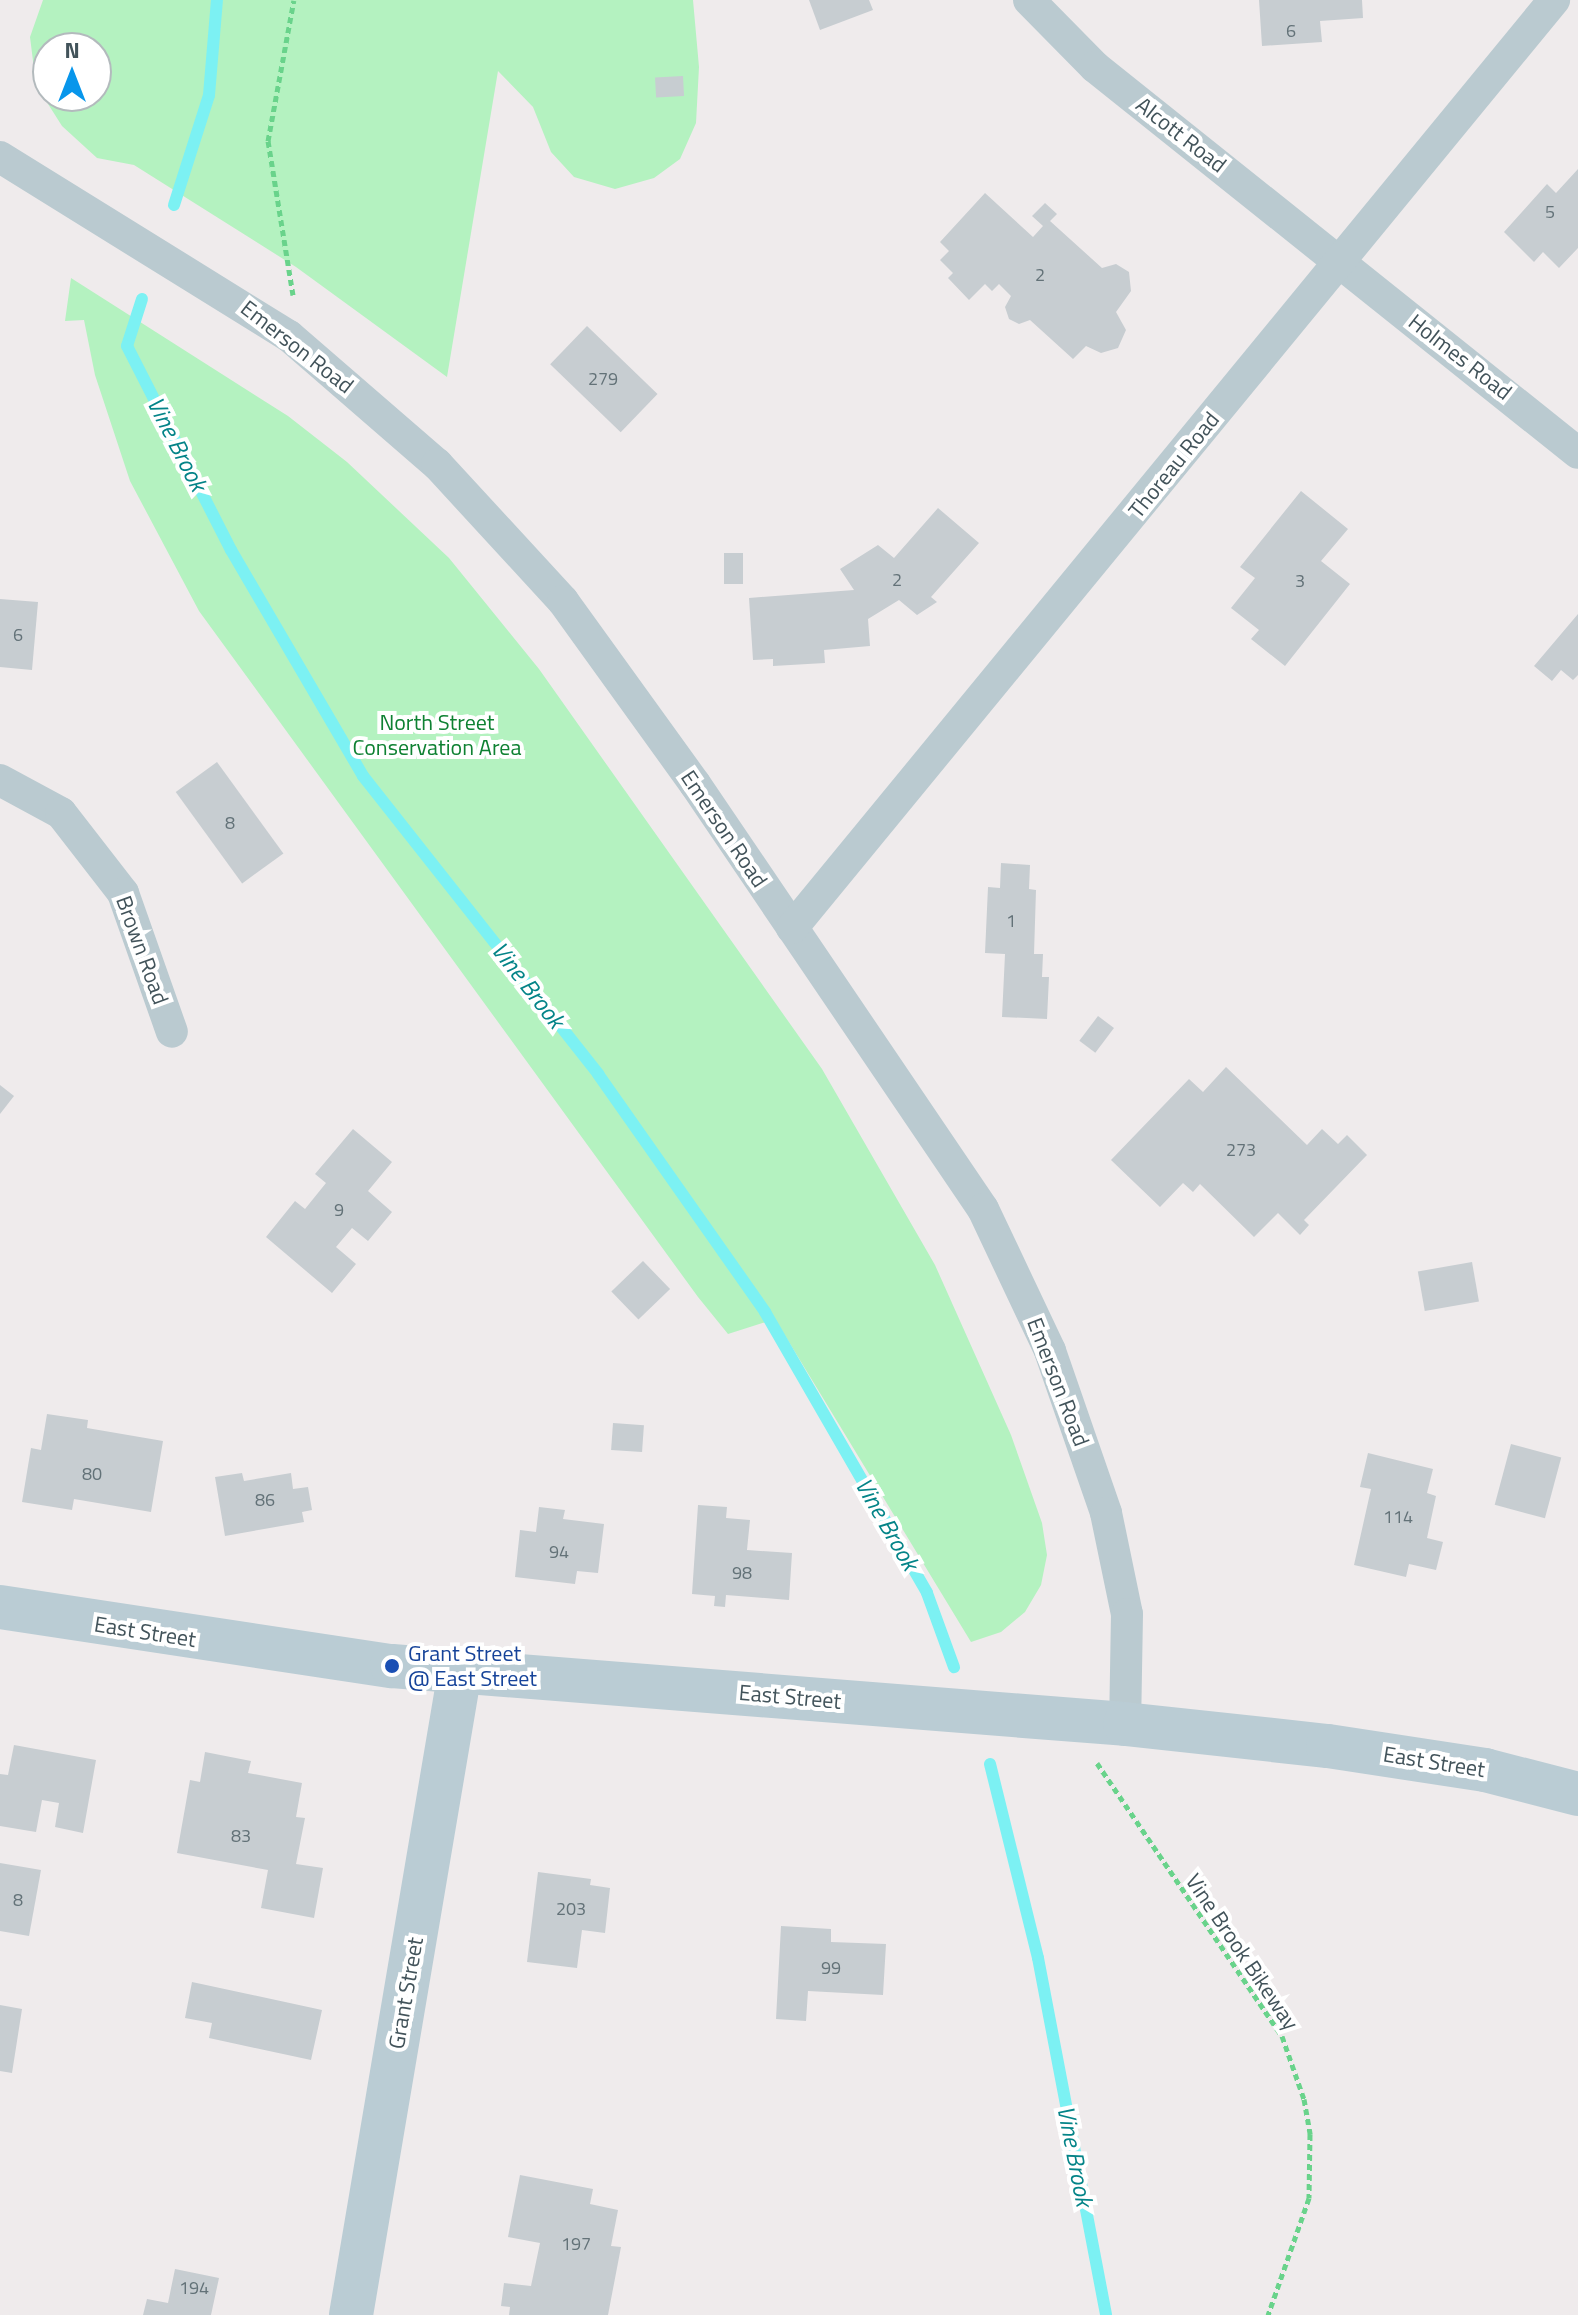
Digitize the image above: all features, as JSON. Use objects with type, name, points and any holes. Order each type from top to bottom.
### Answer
[{"type":"street","name":"Alcott Road","points":[[1029,0],[1095,67],[1340,262]]},
{"type":"street","name":"Thoreau Road","points":[[792,928],[1554,0]]},
{"type":"street","name":"Emerson Road","points":[[0,157],[289,336],[437,464],[563,601],[792,928],[983,1209],[1050,1351],[1106,1513],[1124,1600],[1125,1724]]},
{"type":"street","name":"Holmes Road","points":[[1340,262],[1578,453]]},
{"type":"street","name":"Brown Road","points":[[0,780],[61,813],[123,893],[172,1032]]},
{"type":"street","name":"East Street","points":[[0,1607],[207,1642],[460,1671],[1125,1724],[1437,1761],[1578,1794]]},
{"type":"street","name":"Grant Street","points":[[351,2315],[460,1671]]},
{"type":"path","points":[[289,336],[293,299],[268,141],[294,0]]},
{"type":"path","name":"Vine Brook Bikeway","points":[[1097,1762],[1282,2036],[1304,2099],[1310,2134],[1309,2198],[1268,2315]]},
{"type":"green space","points":[[43,0],[693,0],[699,67],[696,123],[680,159],[654,178],[615,189],[574,177],[551,152],[533,107],[498,71],[447,377],[296,267],[134,165],[97,158],[62,126],[53,112],[112,112],[112,32],[32,32],[32,53],[30,37]]},
{"type":"green space","name":"North Street Conservation Area","points":[[71,278],[288,416],[347,462],[449,558],[539,669],[822,1069],[935,1265],[1011,1435],[1042,1523],[1047,1555],[1041,1585],[1025,1612],[1001,1632],[971,1642],[775,1319],[728,1334],[698,1297],[199,611],[130,481],[95,375],[84,320],[65,321]]},
{"type":"building","points":[[809,0],[869,0],[873,10],[820,30]]},
{"type":"building","points":[[1259,0],[1362,0],[1363,18],[1320,21],[1322,42],[1262,46]]},
{"type":"building","points":[[683,76],[684,96],[656,97],[655,77]]},
{"type":"building","points":[[1578,169],[1578,248],[1559,268],[1543,252],[1534,262],[1504,232],[1547,184],[1556,193]]},
{"type":"building","points":[[985,193],[1033,237],[1043,226],[1032,216],[1045,203],[1057,214],[1050,221],[1102,268],[1116,264],[1129,272],[1131,291],[1116,312],[1126,330],[1118,348],[1101,353],[1086,346],[1073,359],[1030,320],[1019,324],[1009,319],[1005,307],[1011,296],[999,284],[992,291],[985,284],[969,300],[948,278],[953,273],[940,260],[949,251],[940,242]]},
{"type":"building","points":[[587,326],[657,394],[621,432],[550,364]]},
{"type":"building","points":[[1301,491],[1348,529],[1321,561],[1350,584],[1285,666],[1251,639],[1259,630],[1231,608],[1255,578],[1240,567]]},
{"type":"building","points":[[938,508],[979,543],[931,597],[937,602],[917,615],[899,600],[868,619],[870,646],[824,650],[825,663],[773,666],[773,659],[753,660],[749,598],[854,590],[840,569],[878,545],[894,558]]},
{"type":"building","points":[[724,553],[743,553],[743,584],[724,584]]},
{"type":"building","points":[[0,599],[38,602],[32,670],[0,667]]},
{"type":"building","points":[[1578,614],[1578,675],[1573,680],[1561,670],[1552,681],[1534,666]]},
{"type":"building","points":[[217,762],[283,853],[242,883],[176,792]]},
{"type":"building","points":[[1001,863],[1030,865],[1029,889],[1036,890],[1034,954],[1043,954],[1042,977],[1049,977],[1047,1019],[1002,1017],[1005,954],[985,953],[988,887],[1000,888]]},
{"type":"building","points":[[1098,1016],[1114,1028],[1095,1053],[1079,1041]]},
{"type":"building","points":[[1226,1067],[1307,1145],[1322,1129],[1338,1144],[1347,1135],[1367,1155],[1304,1220],[1309,1225],[1300,1235],[1278,1213],[1254,1237],[1200,1184],[1193,1192],[1183,1183],[1160,1207],[1111,1160],[1189,1079],[1203,1092]]},
{"type":"building","points":[[0,1085],[14,1096],[0,1114]]},
{"type":"building","points":[[353,1129],[392,1162],[368,1191],[392,1212],[368,1241],[352,1228],[336,1247],[356,1264],[332,1293],[266,1237],[295,1201],[305,1209],[326,1183],[315,1174]]},
{"type":"building","points":[[643,1261],[670,1289],[638,1320],[611,1292]]},
{"type":"building","points":[[1472,1262],[1479,1301],[1425,1311],[1418,1272]]},
{"type":"building","points":[[47,1414],[88,1420],[87,1428],[163,1441],[151,1512],[74,1499],[72,1510],[22,1502],[31,1448],[41,1450]]},
{"type":"building","points":[[613,1423],[644,1425],[642,1452],[611,1450]]},
{"type":"building","points":[[1511,1444],[1561,1457],[1545,1518],[1495,1505]]},
{"type":"building","points":[[1368,1453],[1433,1469],[1427,1493],[1436,1496],[1427,1538],[1443,1542],[1436,1570],[1409,1564],[1406,1577],[1354,1565],[1371,1489],[1360,1487]]},
{"type":"building","points":[[242,1473],[244,1481],[291,1473],[293,1489],[308,1487],[312,1510],[302,1512],[304,1522],[225,1536],[215,1477]]},
{"type":"building","points":[[698,1505],[727,1507],[726,1518],[750,1520],[747,1550],[792,1553],[789,1600],[726,1595],[725,1607],[714,1606],[715,1596],[692,1594]]},
{"type":"building","points":[[539,1507],[565,1510],[563,1519],[604,1524],[598,1573],[577,1571],[575,1584],[515,1577],[520,1530],[536,1532]]},
{"type":"building","points":[[14,1745],[96,1760],[83,1833],[55,1827],[59,1803],[42,1800],[36,1832],[0,1826],[0,1774],[8,1775]]},
{"type":"building","points":[[205,1752],[251,1761],[248,1773],[302,1783],[296,1817],[305,1818],[296,1864],[323,1868],[314,1918],[261,1908],[268,1870],[177,1853],[190,1780],[200,1782]]},
{"type":"building","points":[[0,1863],[41,1870],[29,1936],[0,1931]]},
{"type":"building","points":[[538,1872],[591,1879],[590,1885],[610,1888],[605,1933],[582,1930],[577,1968],[527,1962]]},
{"type":"building","points":[[781,1926],[831,1929],[831,1942],[886,1944],[883,1995],[808,1991],[806,2021],[776,2019]]},
{"type":"building","points":[[192,1982],[322,2010],[311,2060],[209,2038],[212,2023],[185,2018]]},
{"type":"building","points":[[0,2005],[22,2009],[12,2073],[0,2071]]},
{"type":"building","points":[[520,2175],[593,2189],[590,2204],[618,2210],[611,2246],[621,2247],[608,2315],[509,2315],[510,2307],[501,2306],[504,2283],[531,2286],[540,2243],[508,2237]]},
{"type":"building","points":[[175,2269],[219,2278],[211,2315],[143,2315],[147,2299],[168,2303]]},
{"type":"waterway","name":"Vine Brook","points":[[174,205],[209,95],[217,0]]},
{"type":"waterway","name":"Vine Brook","points":[[142,299],[127,346],[231,550],[363,776],[598,1074],[765,1312],[927,1593],[954,1667]]},
{"type":"waterway","name":"Vine Brook","points":[[990,1764],[1038,1958],[1106,2315]]},
{"type":"place","name":"Grant Street @ East Street","points":[[392,1666]]}]
